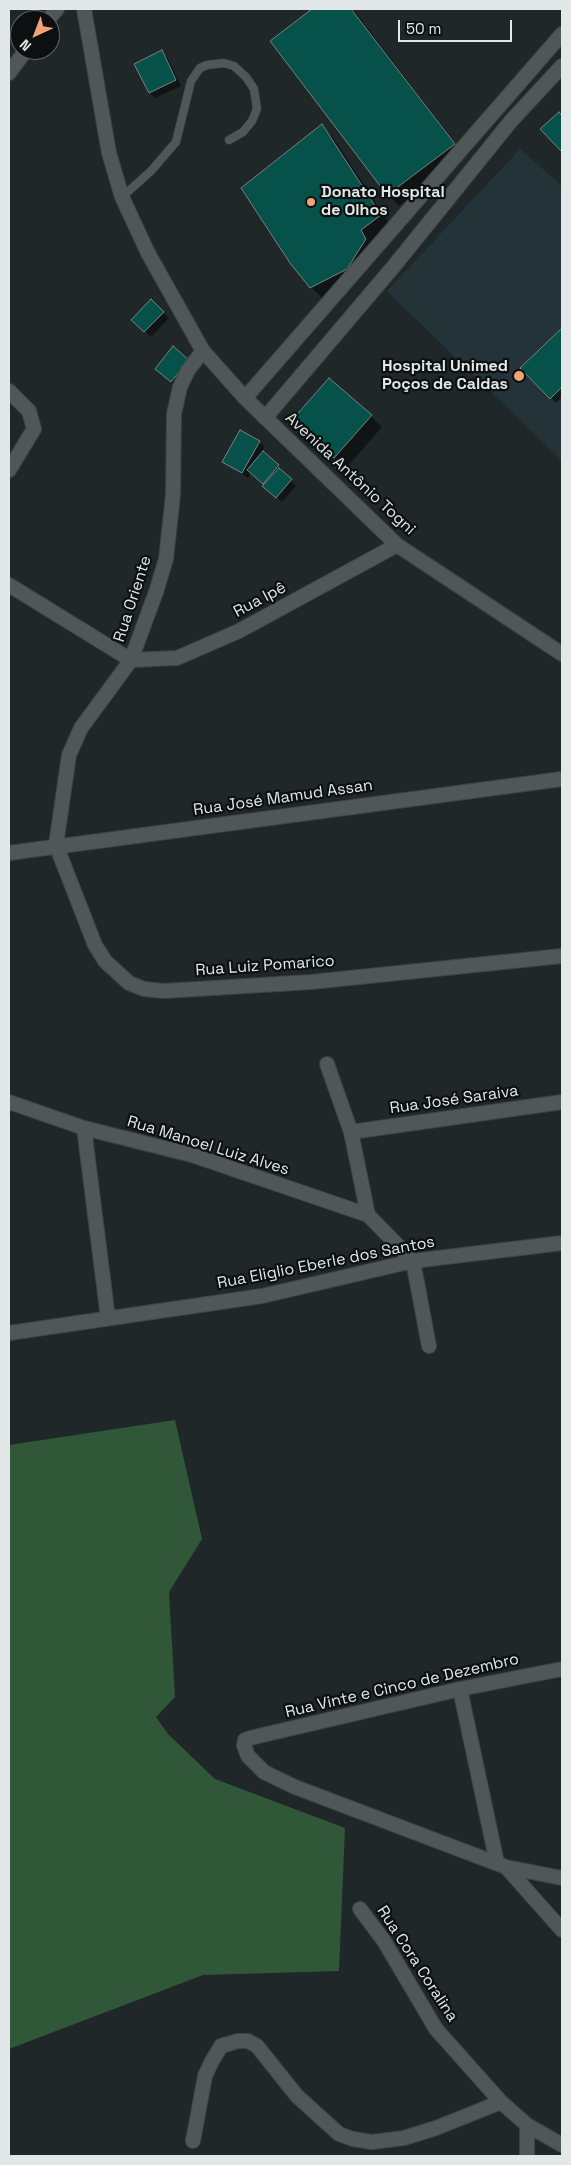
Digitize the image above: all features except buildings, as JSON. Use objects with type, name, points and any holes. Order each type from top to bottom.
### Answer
[{"type":"street","name":"Avenida Antônio Togni","points":[[84,9],[109,153],[122,198],[148,253],[203,351],[244,398],[398,545],[562,654]]},
{"type":"street","points":[[244,398],[377,249],[495,108],[562,34]]},
{"type":"street","points":[[9,73],[19,60]]},
{"type":"street","points":[[265,418],[394,266],[511,121],[562,66]]},
{"type":"street","points":[[495,108],[511,121]]},
{"type":"street","points":[[377,249],[394,266]]},
{"type":"street","name":"Rua Oriente","points":[[56,845],[69,755],[74,741],[131,660],[166,559],[173,495],[174,414],[180,387],[188,370],[203,351]]},
{"type":"street","points":[[9,391],[29,411],[34,429],[9,470]]},
{"type":"street","name":"Rua Ipê","points":[[131,660],[177,658],[205,647],[398,545]]},
{"type":"street","points":[[9,585],[131,660]]},
{"type":"street","name":"Rua José Mamud Assan","points":[[9,853],[56,845],[562,779]]},
{"type":"street","name":"Rua Luiz Pomarico","points":[[56,845],[95,945],[119,975],[144,989],[164,991],[312,982],[562,956]]},
{"type":"street","points":[[327,1064],[351,1132],[368,1215],[413,1261],[429,1346]]},
{"type":"street","name":"Rua Manoel Luiz Alves","points":[[9,1102],[84,1128],[192,1155],[368,1215]]},
{"type":"street","name":"Rua José Saraiva","points":[[351,1132],[562,1102]]},
{"type":"street","points":[[84,1128],[108,1318]]},
{"type":"street","name":"Rua Eliglio Eberle dos Santos","points":[[9,1333],[262,1296],[413,1261],[562,1243]]},
{"type":"street","name":"Rua Vinte e Cinco de Dezembro","points":[[501,1865],[277,1779],[264,1772],[248,1756],[244,1742],[250,1738],[460,1689],[562,1669]]},
{"type":"street","points":[[460,1689],[501,1865],[562,1930]]},
{"type":"street","points":[[501,1865],[562,1878]]},
{"type":"street","name":"Rua Cora Coralina","points":[[360,1909],[384,1941],[436,2029],[501,2102],[527,2125],[562,2145]]},
{"type":"street","points":[[193,2142],[206,2076],[212,2060],[222,2046],[238,2040],[248,2041],[257,2046],[297,2096],[339,2134],[354,2139],[372,2142],[404,2138],[436,2128],[501,2102]]},
{"type":"street","points":[[526,2156],[527,2125]]},
{"type":"lane","points":[[122,198],[151,171],[176,142],[191,81],[200,68],[207,65],[224,62],[234,66],[254,89],[257,109],[252,121],[244,132],[229,140]]},
{"type":"shaded area","name":"Hospital Unimed Poços de Caldas","points":[[520,149],[562,186],[562,461],[387,291]]},
{"type":"green space","points":[[175,1420],[202,1539],[169,1592],[175,1697],[156,1717],[168,1734],[215,1779],[345,1828],[339,1971],[203,1975],[9,2049],[9,1445]]},
{"type":"place","name":"Donato Hospital de Olhos","points":[[311,202]]},
{"type":"place","name":"Hospital Unimed Poços de Caldas","points":[[519,376]]}]
